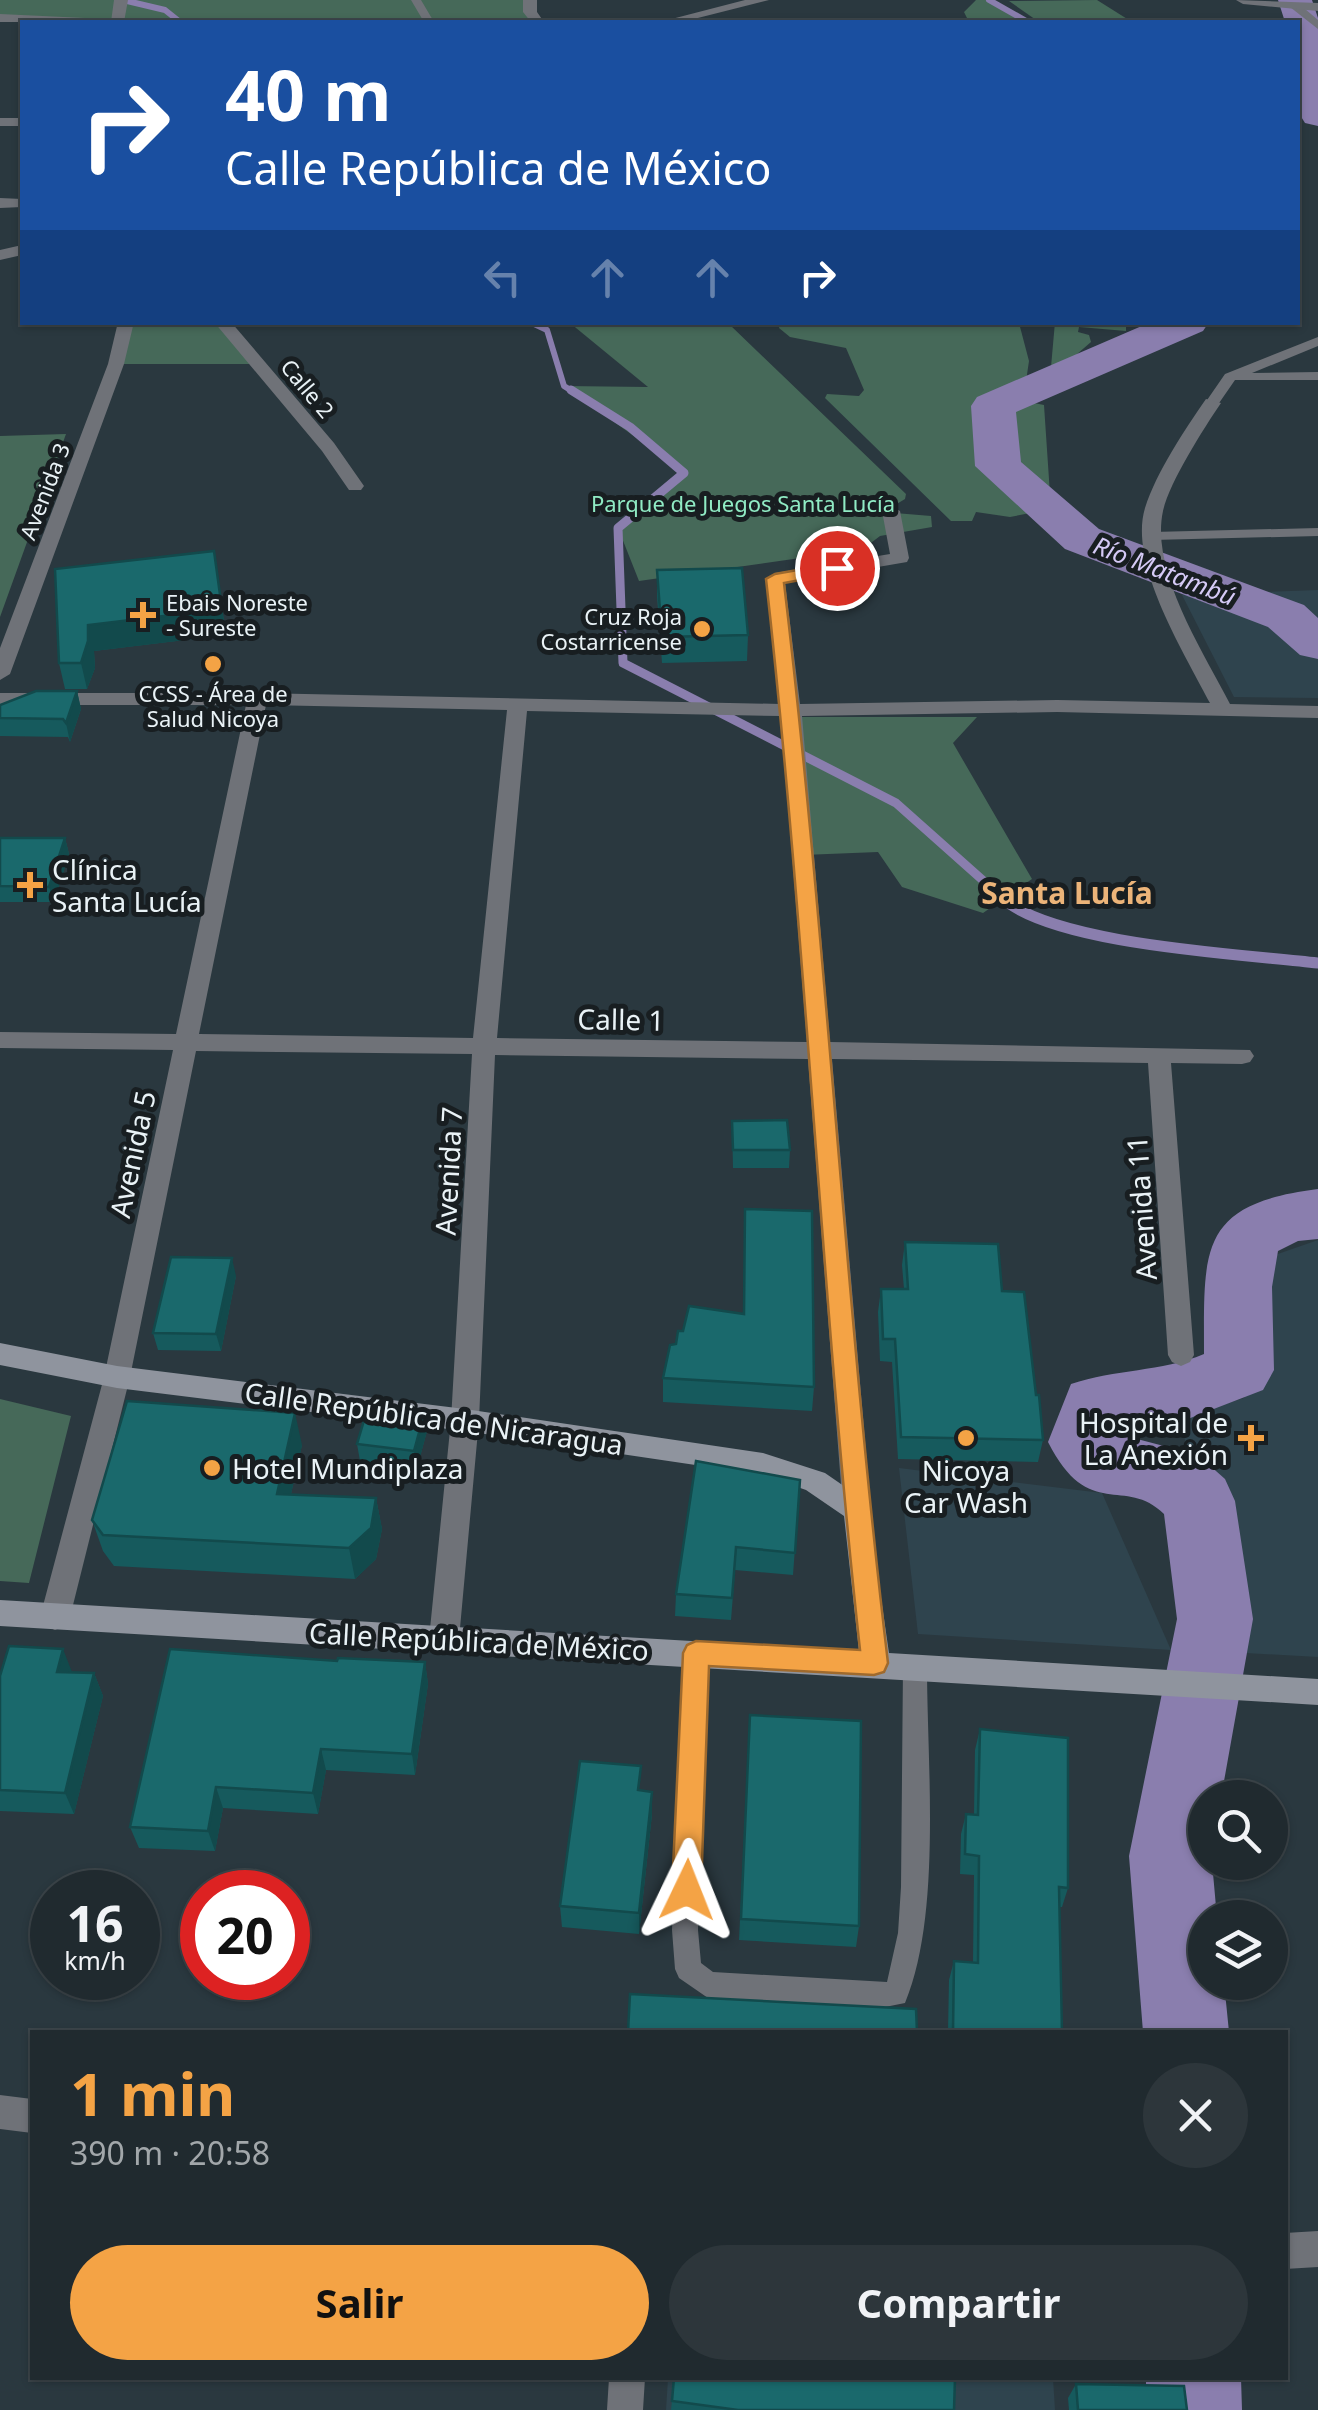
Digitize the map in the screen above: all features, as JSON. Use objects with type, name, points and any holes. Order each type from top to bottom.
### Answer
[{"type":"main road","name":"Calle República de Nicaragua","points":[[0,1354],[117,1377],[465,1420],[763,1464],[815,1482],[857,1510]]},
{"type":"main road","points":[[857,1510],[874,1663]]},
{"type":"main road","name":"Calle República de México","points":[[0,1614],[1318,1692]]},
{"type":"street","points":[[677,20],[762,0]]},
{"type":"street","points":[[1244,0],[1318,7]]},
{"type":"street","points":[[0,18],[42,20]]},
{"type":"street","name":"Avenida 3","points":[[0,674],[116,364],[125,325]]},
{"type":"street","name":"Calle 2","points":[[225,325],[328,447],[355,486]]},
{"type":"street","points":[[1212,403],[1154,508],[1151,542],[1177,620],[1222,710]]},
{"type":"street","points":[[857,1510],[791,710],[775,579],[900,558],[891,512]]},
{"type":"street","points":[[0,699],[257,699],[791,710],[1057,706],[1318,712]]},
{"type":"street","name":"Avenida 5","points":[[55,1617],[117,1377],[257,699]]},
{"type":"street","name":"Avenida 7","points":[[444,1639],[465,1420],[484,1048],[517,706]]},
{"type":"street","name":"Calle 1","points":[[0,1040],[1242,1056]]},
{"type":"street","name":"Avenida 11","points":[[1160,1057],[1182,1355]]},
{"type":"street","points":[[0,2112],[30,2116]]},
{"type":"street","points":[[1288,2251],[1318,2250]]},
{"type":"street","points":[[625,2410],[627,2380]]},
{"type":"lane","points":[[1294,5],[1318,26]]},
{"type":"lane","points":[[1212,403],[1230,377],[1318,341]]},
{"type":"lane","points":[[1230,377],[1318,376]]},
{"type":"lane","points":[[1151,542],[1318,532]]},
{"type":"lane","points":[[696,1653],[685,1930],[688,1968],[708,1985],[896,1994],[904,1979],[912,1931],[915,1666]]},
{"type":"shaded area","points":[[1318,590],[1318,698],[1234,697],[1182,595]]},
{"type":"shaded area","name":"Hospital de La Anexión","points":[[1318,1240],[1318,1657],[1245,1653],[1224,1505],[1189,1458],[1180,1418],[1244,1398],[1266,1357],[1269,1257]]},
{"type":"shaded area","points":[[899,1468],[1102,1493],[1171,1650],[918,1634]]},
{"type":"shaded area","points":[[668,2380],[1053,2380],[1055,2410],[666,2410]]},
{"type":"green space","points":[[0,0],[530,0],[530,12],[536,20],[42,20],[0,18]]},
{"type":"green space","points":[[976,0],[994,0],[1024,20],[968,20],[964,12]]},
{"type":"green space","points":[[1097,0],[1129,20],[1036,20],[1009,1]]},
{"type":"green space","points":[[126,325],[225,325],[260,364],[116,364]]},
{"type":"green space","name":"Parque de Juegos Santa Lucía","points":[[572,325],[730,325],[906,494],[905,499],[890,508],[895,513],[931,516],[932,527],[880,536],[863,549],[639,581],[618,528],[684,472],[564,386],[648,387]]},
{"type":"green space","points":[[1020,325],[1029,361],[1025,388],[1029,402],[1044,405],[1051,509],[1010,517],[976,512],[972,521],[951,521],[825,398],[827,394],[859,396],[864,390],[846,348],[790,337],[779,328]]},
{"type":"green space","points":[[1055,325],[1126,325],[1126,331],[1079,327],[1078,332],[1089,335],[1091,342],[1069,361],[1051,367]]},
{"type":"green space","points":[[66,434],[0,617],[0,436]]},
{"type":"green space","points":[[792,717],[977,717],[953,743],[1032,879],[983,913],[902,887],[878,852],[803,855]]},
{"type":"green space","points":[[0,1399],[71,1416],[29,1583],[0,1581]]},
{"type":"building","points":[[214,551],[222,609],[88,625],[81,663],[59,663],[55,569]]},
{"type":"building","points":[[742,568],[748,635],[662,637],[657,570]]},
{"type":"building","points":[[36,691],[77,691],[66,723],[63,719],[0,718],[0,705]]},
{"type":"building","points":[[0,838],[65,838],[49,887],[0,886]]},
{"type":"building","points":[[787,1120],[790,1150],[733,1150],[732,1121]]},
{"type":"building","points":[[745,1209],[812,1211],[814,1387],[663,1378],[670,1345],[676,1344],[678,1331],[683,1331],[689,1306],[744,1314]]},
{"type":"building","points":[[905,1242],[998,1244],[1002,1291],[1024,1292],[1043,1440],[901,1437],[895,1339],[883,1339],[881,1289],[908,1289]]},
{"type":"building","points":[[171,1257],[232,1258],[216,1334],[153,1333]]},
{"type":"building","points":[[127,1401],[295,1413],[277,1494],[376,1498],[371,1528],[349,1548],[103,1535],[92,1520]]},
{"type":"building","points":[[368,1407],[424,1414],[414,1451],[357,1444]]},
{"type":"building","points":[[696,1461],[800,1480],[795,1553],[736,1547],[732,1598],[676,1594]]},
{"type":"building","points":[[9,1646],[63,1649],[57,1672],[94,1673],[65,1793],[0,1790],[0,1676]]},
{"type":"building","points":[[170,1649],[337,1661],[338,1658],[425,1662],[412,1754],[321,1749],[313,1793],[216,1787],[208,1831],[130,1827]]},
{"type":"building","points":[[750,1715],[861,1721],[859,1926],[741,1919]]},
{"type":"building","points":[[980,1729],[1068,1738],[1068,1888],[1059,1887],[1062,2030],[953,2030],[954,1961],[978,1963],[979,1856],[965,1854],[966,1814],[978,1815]]},
{"type":"building","points":[[580,1761],[641,1766],[638,1790],[652,1792],[639,1913],[560,1906]]},
{"type":"building","points":[[630,1994],[916,2009],[917,2030],[628,2030]]},
{"type":"building","points":[[674,2380],[955,2380],[954,2410],[738,2410],[672,2401]]},
{"type":"building","points":[[1076,2384],[1184,2386],[1187,2410],[1078,2410]]},
{"type":"waterway","points":[[123,0],[165,10],[178,20]]},
{"type":"waterway","points":[[989,0],[1024,20]]},
{"type":"waterway","name":"Río Matambú","points":[[1295,0],[1305,32],[1318,115]]},
{"type":"waterway","points":[[536,325],[547,330],[564,386],[575,393]]},
{"type":"waterway","name":"Río Matambú","points":[[1181,325],[993,406],[998,466],[1082,539],[1286,616],[1318,644]]},
{"type":"waterway","points":[[571,390],[630,427],[684,473],[618,528],[623,663],[896,803],[1004,900]]},
{"type":"waterway","points":[[1004,900],[1028,914],[1105,937],[1318,963]]},
{"type":"waterway","name":"Río Matambú","points":[[1186,2030],[1170,1856],[1215,1619],[1199,1501],[1173,1476],[1104,1465],[1084,1442],[1096,1404],[1180,1394],[1239,1370],[1238,1287],[1248,1237],[1286,1218],[1318,1214]]},
{"type":"waterway","name":"Río Matambú","points":[[1194,2380],[1194,2410]]},
{"type":"place","name":"Ebais Noreste - Sureste","points":[[143,615]]},
{"type":"place","name":"Cruz Roja Costarricense","points":[[702,629]]},
{"type":"place","name":"CCSS - Área de Salud Nicoya","points":[[213,664]]},
{"type":"place","name":"Clínica Santa Lucía","points":[[30,885]]},
{"type":"place","name":"Nicoya Car Wash","points":[[966,1438]]},
{"type":"place","name":"Hospital de La Anexión","points":[[1251,1438]]},
{"type":"place","name":"Hotel Mundiplaza","points":[[212,1468]]},
{"type":"district","name":"Santa Lucía","points":[[1067,892]]},
{"type":"route","points":[[687,1890],[696,1653],[874,1663],[857,1510],[791,710],[775,579],[837,568]]}]
